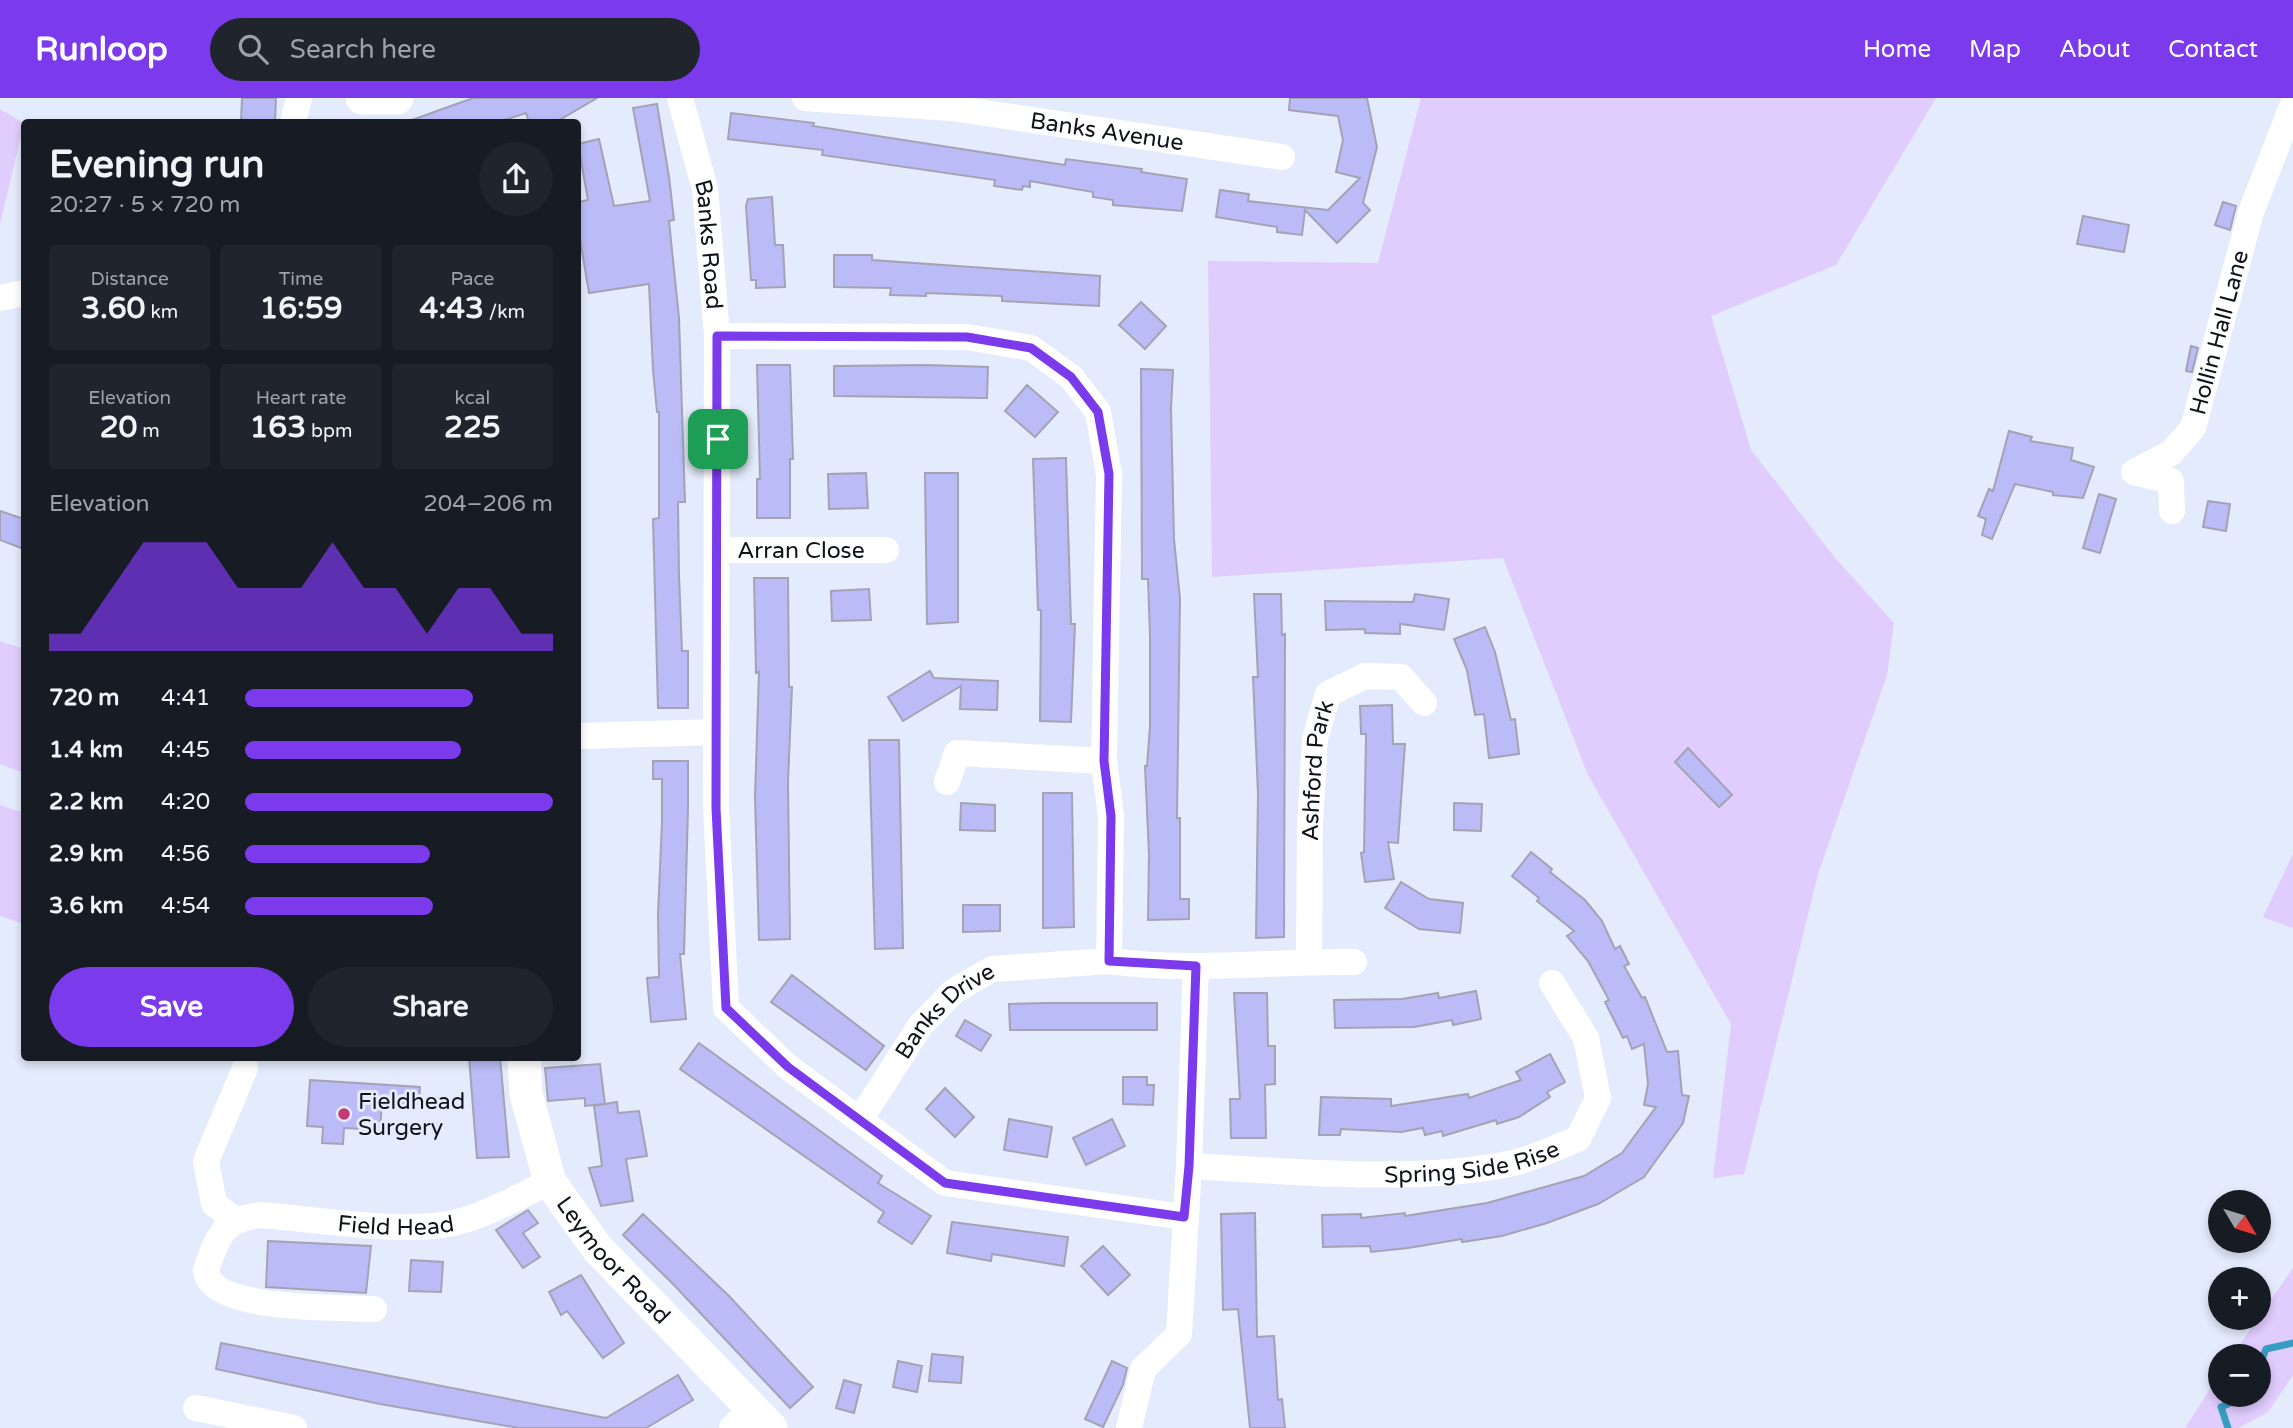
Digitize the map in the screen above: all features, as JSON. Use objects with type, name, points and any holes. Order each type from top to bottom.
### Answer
[{"type":"street","points":[[294,119],[299,98]]},
{"type":"street","points":[[364,107],[397,98]]},
{"type":"street","name":"Banks Road","points":[[680,98],[705,189],[717,336],[716,733],[719,909],[726,1008],[788,1067],[945,1183],[1184,1217]]},
{"type":"street","name":"Banks Avenue","points":[[805,98],[951,108],[1282,157]]},
{"type":"street","name":"Hollin Hall Lane","points":[[2172,511],[2171,481],[2134,472],[2171,453],[2193,428],[2251,212],[2293,104]]},
{"type":"street","points":[[0,298],[21,294]]},
{"type":"street","points":[[717,336],[967,337],[1031,348],[1071,377],[1098,412],[1109,474],[1104,761],[1122,962],[1196,966],[1309,961],[1354,962]]},
{"type":"street","name":"Arran Close","points":[[717,550],[887,550]]},
{"type":"street","name":"Ashford Park","points":[[1309,961],[1310,825],[1315,739],[1328,694],[1365,676],[1401,677],[1424,703]]},
{"type":"street","points":[[581,736],[716,733]]},
{"type":"street","points":[[947,782],[954,744],[1104,761]]},
{"type":"street","name":"Banks Drive","points":[[860,1120],[920,1026],[954,991],[992,969],[1122,962]]},
{"type":"street","points":[[1129,1428],[1143,1369],[1179,1334],[1189,1166],[1196,966]]},
{"type":"street","name":"Spring Side Rise","points":[[1189,1166],[1312,1173],[1457,1172],[1516,1163],[1578,1139],[1598,1098],[1586,1038],[1552,984]]},
{"type":"street","name":"Leymoor Road","points":[[524,1061],[526,1094],[550,1182],[597,1248],[752,1421]]},
{"type":"street","points":[[245,1068],[206,1161],[214,1204],[235,1220],[224,1229],[206,1270],[209,1283],[240,1297],[276,1304],[374,1309]]},
{"type":"street","name":"Field Head","points":[[235,1220],[261,1215],[393,1225],[440,1225],[480,1214],[550,1182]]},
{"type":"street","points":[[196,1408],[294,1428]]},
{"type":"shaded area","points":[[1421,98],[1936,98],[1836,265],[1711,316],[1751,450],[1835,558],[1894,623],[1887,675],[1818,874],[1744,1174],[1713,1178],[1731,1024],[1588,775],[1503,558],[1212,577],[1208,261],[1378,263]]},
{"type":"shaded area","points":[[0,109],[21,121],[21,136],[0,224]]},
{"type":"shaded area","points":[[0,641],[21,648],[21,772],[0,764]]},
{"type":"shaded area","points":[[0,805],[21,812],[21,923],[0,916]]},
{"type":"shaded area","points":[[2293,854],[2293,928],[2263,917]]},
{"type":"shaded area","points":[[2293,1268],[2293,1375],[2268,1412],[2238,1428],[2185,1428],[2208,1392],[2208,1407],[2271,1407],[2271,1344],[2240,1344],[2250,1330],[2271,1330],[2271,1300]]},
{"type":"building","points":[[242,98],[276,98],[275,119],[241,119]]},
{"type":"building","points":[[473,98],[597,98],[561,119],[528,119],[526,113],[508,119],[415,119]]},
{"type":"building","points":[[1290,98],[1367,98],[1377,147],[1363,203],[1370,210],[1337,243],[1305,210],[1302,235],[1277,232],[1277,227],[1216,217],[1220,190],[1249,194],[1248,201],[1328,210],[1360,178],[1336,172],[1343,140],[1338,116],[1289,110]]},
{"type":"building","points":[[657,104],[674,220],[669,221],[679,318],[685,502],[678,502],[679,575],[682,651],[688,651],[688,708],[658,708],[653,519],[659,518],[659,412],[653,370],[649,284],[589,293],[581,245],[581,201],[588,200],[581,161],[581,143],[599,139],[614,206],[650,201],[633,108]]},
{"type":"building","points":[[731,113],[814,123],[813,126],[1065,165],[1066,159],[1142,169],[1141,172],[1187,179],[1182,211],[1113,205],[1113,200],[1093,197],[1093,192],[1030,181],[1030,187],[1023,186],[1022,190],[994,186],[995,180],[822,155],[823,150],[728,139]]},
{"type":"building","points":[[772,197],[775,245],[783,245],[785,287],[756,288],[756,280],[751,280],[746,206],[748,199]]},
{"type":"building","points":[[2223,202],[2236,206],[2230,230],[2215,225]]},
{"type":"building","points":[[2083,216],[2129,225],[2124,252],[2077,244]]},
{"type":"building","points":[[834,255],[872,255],[872,260],[1100,276],[1099,306],[1002,301],[1002,296],[926,293],[926,296],[890,295],[891,288],[834,287]]},
{"type":"building","points":[[1141,302],[1166,326],[1145,349],[1119,325]]},
{"type":"building","points":[[2191,346],[2198,348],[2192,372],[2186,371]]},
{"type":"building","points":[[757,365],[790,365],[793,459],[790,459],[790,518],[757,518],[757,479],[760,479]]},
{"type":"building","points":[[834,366],[988,367],[987,398],[834,396]]},
{"type":"building","points":[[1141,369],[1173,370],[1171,408],[1174,539],[1180,599],[1177,818],[1180,818],[1180,899],[1189,899],[1189,919],[1148,920],[1149,855],[1145,766],[1150,726],[1150,636],[1148,579],[1142,579]]},
{"type":"building","points":[[1027,385],[1058,412],[1035,437],[1005,411]]},
{"type":"building","points":[[2009,431],[2032,437],[2030,441],[2073,448],[2071,460],[2094,467],[2083,498],[2053,495],[2053,492],[2015,484],[1992,539],[1982,535],[1986,519],[1978,516],[1989,489],[1993,491]]},
{"type":"building","points":[[1066,458],[1071,624],[1075,624],[1071,722],[1040,721],[1041,610],[1038,610],[1033,459]]},
{"type":"building","points":[[866,473],[868,508],[829,509],[828,474]]},
{"type":"building","points":[[925,473],[958,473],[958,622],[927,624]]},
{"type":"building","points":[[2099,494],[2116,499],[2100,553],[2083,548]]},
{"type":"building","points":[[2208,501],[2230,504],[2226,531],[2203,527]]},
{"type":"building","points":[[0,511],[21,518],[21,548],[0,540]]},
{"type":"building","points":[[754,578],[788,578],[789,687],[792,687],[788,782],[790,939],[759,940],[755,797],[759,672],[756,673]]},
{"type":"building","points":[[869,589],[871,620],[832,621],[831,591]]},
{"type":"building","points":[[1254,594],[1281,594],[1282,635],[1285,634],[1284,937],[1256,938],[1258,793],[1253,677],[1258,677]]},
{"type":"building","points":[[1415,594],[1449,599],[1444,630],[1400,624],[1400,634],[1365,633],[1365,629],[1326,630],[1325,601],[1413,602]]},
{"type":"building","points":[[1485,627],[1495,652],[1511,720],[1515,719],[1519,754],[1489,758],[1484,714],[1475,715],[1467,670],[1454,639]]},
{"type":"building","points":[[930,671],[934,678],[998,681],[997,710],[960,709],[961,686],[903,721],[888,697]]},
{"type":"building","points":[[1392,705],[1393,744],[1405,744],[1398,843],[1388,842],[1394,879],[1365,882],[1361,853],[1364,852],[1366,734],[1361,734],[1360,706]]},
{"type":"building","points":[[869,740],[899,740],[903,948],[875,949]]},
{"type":"building","points":[[1688,748],[1732,795],[1719,807],[1675,762]]},
{"type":"building","points":[[653,761],[688,761],[688,808],[684,954],[680,954],[686,1019],[651,1022],[647,978],[659,977],[658,915],[662,822],[662,779],[653,779]]},
{"type":"building","points":[[1043,793],[1072,793],[1074,927],[1043,928]]},
{"type":"building","points":[[961,803],[995,805],[995,831],[960,830]]},
{"type":"building","points":[[1454,803],[1482,804],[1481,831],[1454,830]]},
{"type":"building","points":[[1531,852],[1552,869],[1550,872],[1585,900],[1602,921],[1615,949],[1620,946],[1629,964],[1624,966],[1642,998],[1645,997],[1667,1052],[1678,1051],[1682,1095],[1689,1096],[1683,1123],[1644,1177],[1598,1204],[1547,1223],[1502,1236],[1371,1252],[1370,1246],[1323,1247],[1322,1215],[1361,1214],[1361,1218],[1405,1213],[1405,1216],[1487,1203],[1584,1176],[1622,1153],[1656,1107],[1644,1105],[1648,1084],[1644,1044],[1632,1049],[1627,1036],[1623,1038],[1605,1002],[1609,1000],[1588,961],[1567,936],[1574,931],[1537,901],[1539,898],[1512,876]]},
{"type":"building","points":[[1401,882],[1429,899],[1463,903],[1460,933],[1419,929],[1385,908]]},
{"type":"building","points":[[963,905],[1000,905],[1000,931],[963,932]]},
{"type":"building","points":[[792,975],[884,1046],[866,1070],[771,1002]]},
{"type":"building","points":[[1476,991],[1481,1019],[1453,1025],[1452,1020],[1414,1027],[1335,1028],[1334,1000],[1402,999],[1438,993],[1439,998]]},
{"type":"building","points":[[1234,993],[1267,993],[1268,1046],[1275,1046],[1275,1084],[1265,1085],[1266,1138],[1231,1138],[1230,1099],[1240,1099]]},
{"type":"building","points":[[1157,1003],[1157,1030],[1010,1030],[1009,1004]]},
{"type":"building","points":[[965,1020],[991,1035],[981,1051],[956,1036]]},
{"type":"building","points":[[699,1043],[882,1176],[878,1183],[931,1216],[912,1244],[878,1222],[884,1212],[680,1069]]},
{"type":"building","points":[[1550,1054],[1565,1082],[1547,1092],[1550,1097],[1519,1117],[1497,1124],[1496,1120],[1443,1136],[1442,1131],[1425,1135],[1423,1128],[1401,1132],[1341,1129],[1340,1135],[1319,1135],[1321,1097],[1391,1099],[1391,1106],[1468,1094],[1469,1098],[1521,1080],[1516,1072]]},
{"type":"building","points":[[469,1061],[500,1061],[509,1157],[477,1158]]},
{"type":"building","points":[[600,1064],[605,1104],[617,1102],[618,1113],[639,1111],[647,1156],[626,1159],[633,1201],[601,1206],[589,1168],[602,1166],[594,1106],[604,1104],[585,1106],[585,1098],[548,1101],[545,1068]]},
{"type":"building","points":[[1123,1077],[1147,1077],[1147,1085],[1154,1085],[1153,1105],[1123,1104]]},
{"type":"building","name":"Fieldhead Surgery","points":[[310,1080],[420,1087],[419,1104],[382,1102],[380,1130],[344,1128],[343,1144],[322,1143],[323,1127],[307,1126]]},
{"type":"building","points":[[945,1088],[974,1117],[955,1137],[926,1109]]},
{"type":"building","points":[[1009,1119],[1052,1127],[1047,1157],[1004,1150]]},
{"type":"building","points":[[1112,1119],[1125,1146],[1086,1165],[1073,1138]]},
{"type":"building","points":[[528,1210],[538,1223],[523,1233],[540,1257],[523,1268],[496,1230]]},
{"type":"building","points":[[1255,1213],[1257,1337],[1274,1336],[1278,1400],[1282,1399],[1285,1428],[1250,1428],[1238,1309],[1223,1310],[1221,1214]]},
{"type":"building","points":[[643,1214],[730,1297],[813,1387],[790,1408],[623,1235]]},
{"type":"building","points":[[952,1222],[1068,1237],[1064,1266],[992,1254],[991,1261],[947,1253]]},
{"type":"building","points":[[268,1241],[371,1246],[366,1293],[266,1287]]},
{"type":"building","points":[[1103,1246],[1130,1275],[1108,1295],[1081,1266]]},
{"type":"building","points":[[411,1260],[443,1262],[441,1292],[409,1291]]},
{"type":"building","points":[[581,1275],[624,1343],[603,1358],[567,1311],[561,1315],[549,1292]]},
{"type":"building","points":[[221,1343],[606,1418],[678,1375],[693,1400],[646,1428],[519,1428],[380,1404],[216,1369]]},
{"type":"building","points":[[932,1354],[963,1357],[961,1383],[929,1381]]},
{"type":"building","points":[[898,1361],[922,1366],[917,1392],[893,1387]]},
{"type":"building","points":[[1112,1361],[1127,1368],[1123,1385],[1103,1427],[1085,1419]]},
{"type":"building","points":[[844,1380],[861,1385],[854,1413],[836,1408]]},
{"type":"waterway","points":[[2271,1348],[2293,1343]]},
{"type":"waterway","points":[[2221,1407],[2228,1428]]},
{"type":"place","name":"Fieldhead Surgery","points":[[344,1114]]},
{"type":"route","points":[[717,336],[967,337],[1031,348],[1071,377],[1098,412],[1109,474],[1104,761],[1111,816],[1109,961],[1196,966],[1189,1166],[1184,1217],[945,1183],[788,1067],[726,1008],[716,808],[718,439],[717,336]]}]
